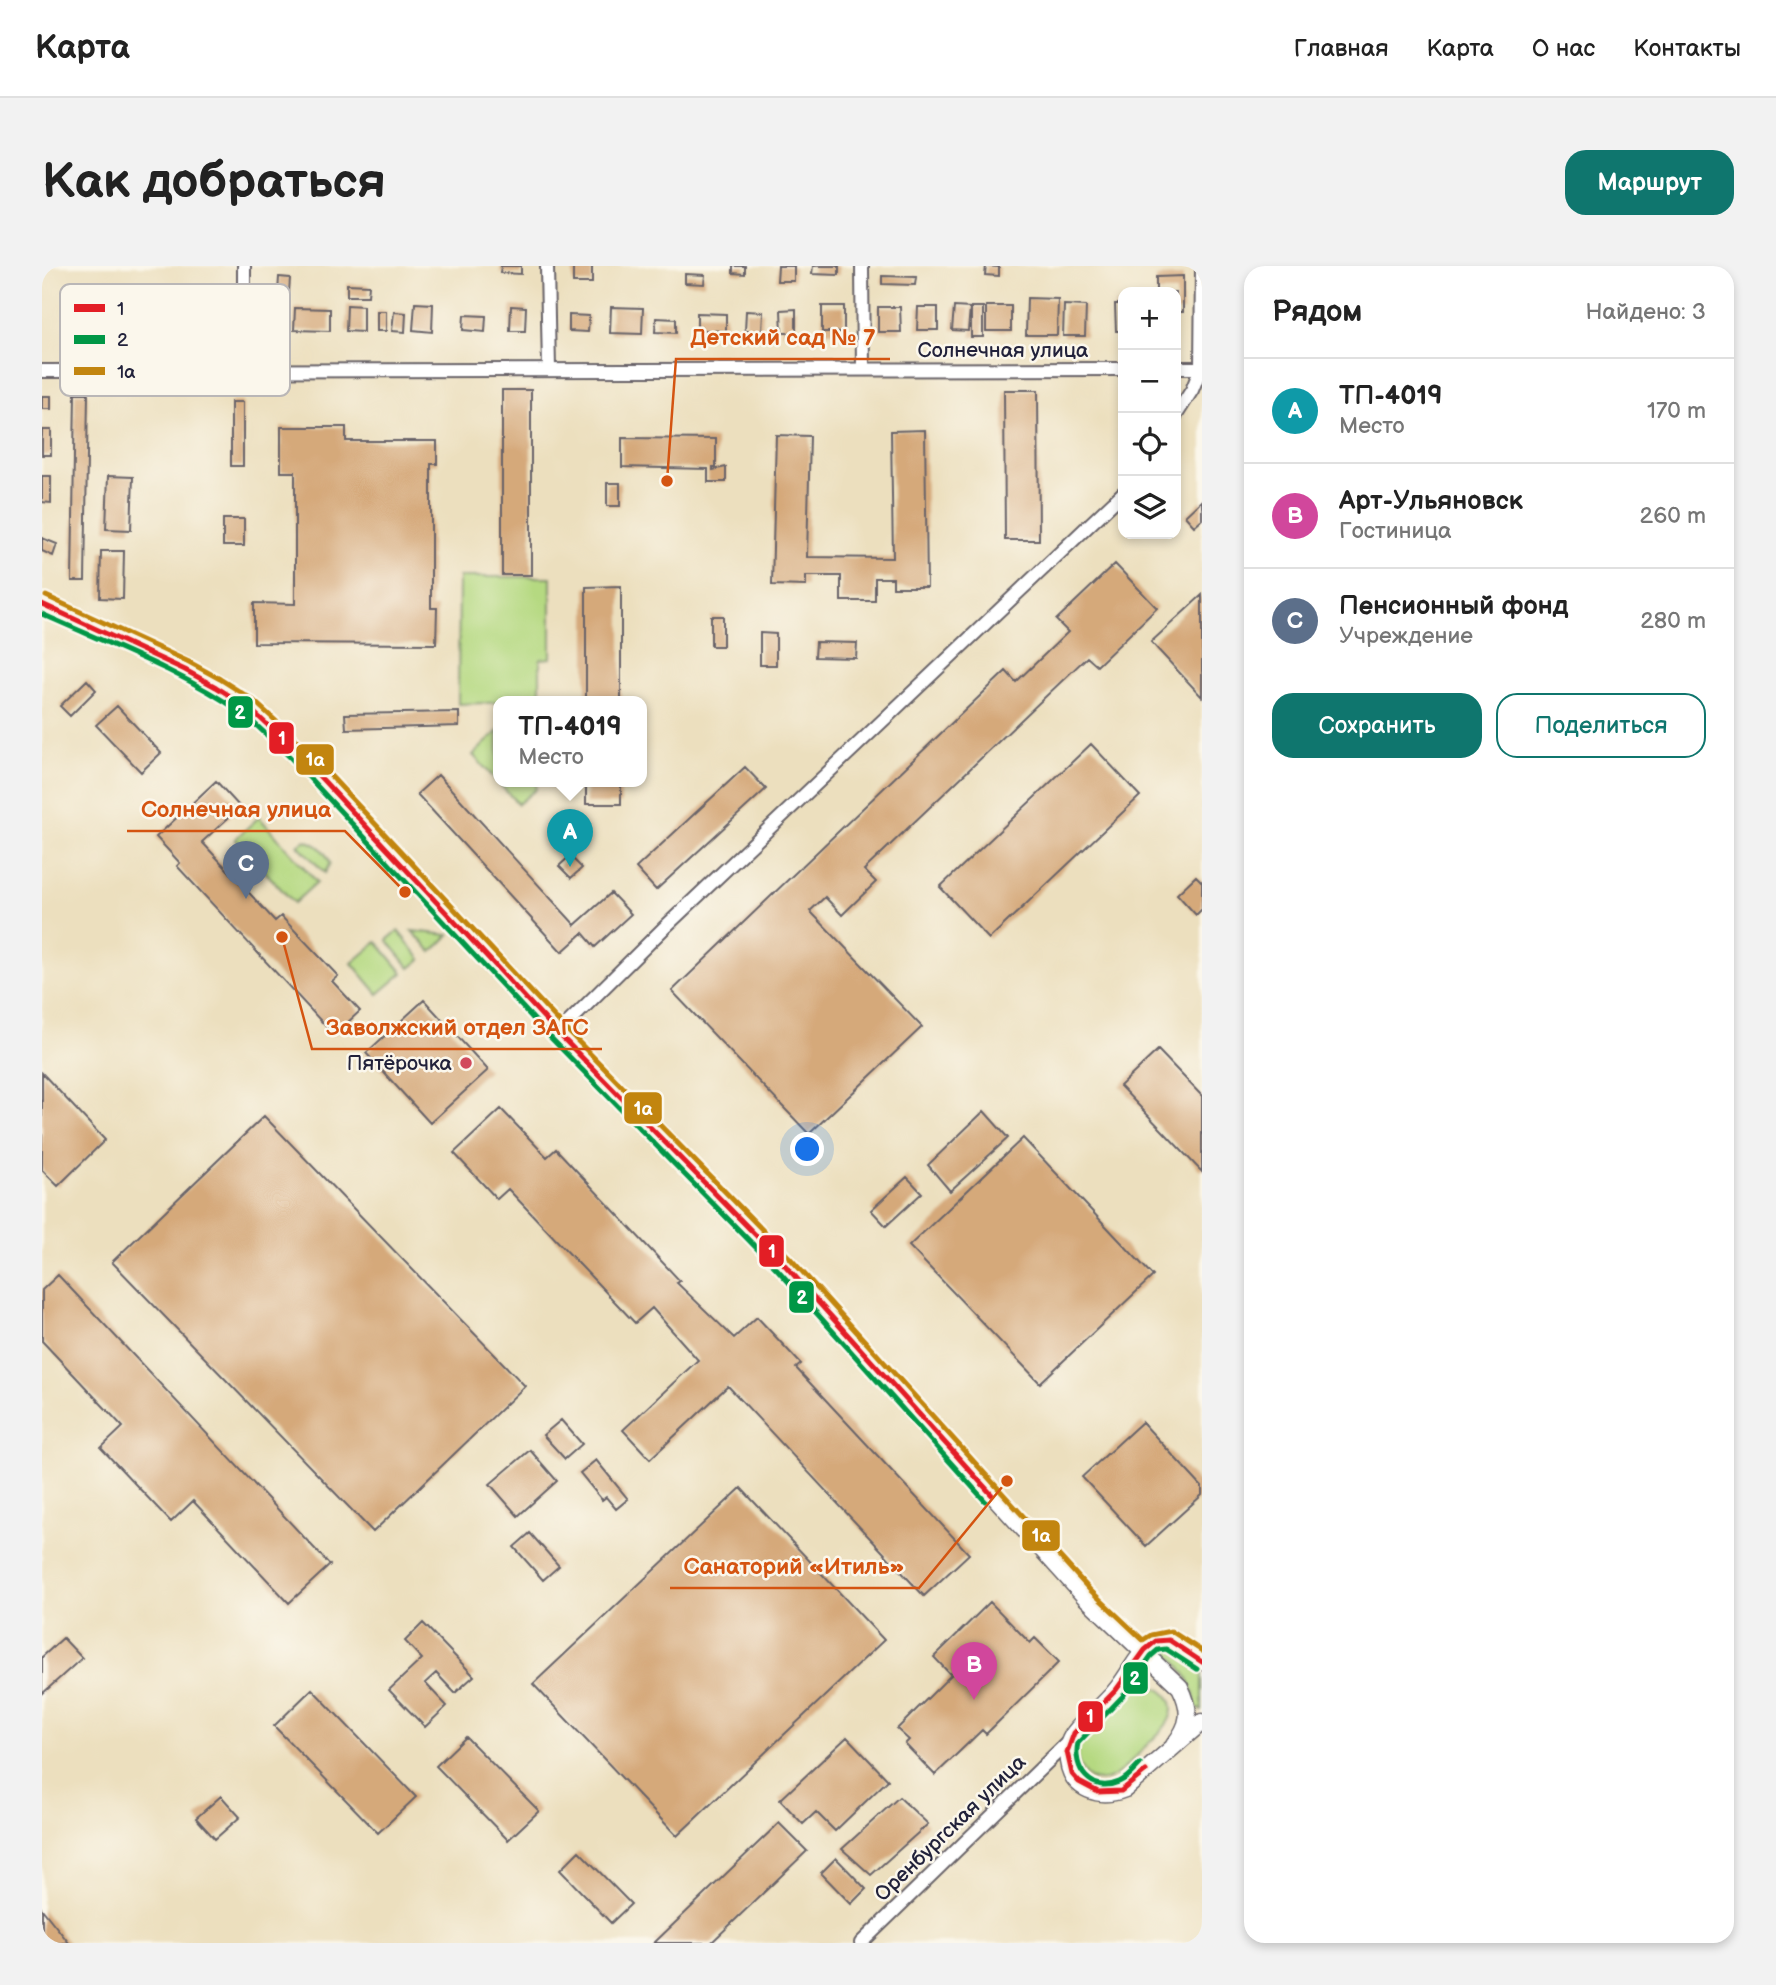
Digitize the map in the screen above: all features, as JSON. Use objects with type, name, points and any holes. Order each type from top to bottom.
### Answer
[{"type":"street","points":[[244,266],[244,284]]},
{"type":"street","points":[[547,266],[549,370]]},
{"type":"street","points":[[862,266],[863,369]]},
{"type":"street","points":[[1177,413],[1202,369],[1202,266]]},
{"type":"street","points":[[1181,368],[1202,369]]},
{"type":"street","name":"Солнечная улица","points":[[290,371],[1118,369]]},
{"type":"street","name":"Солнечная улица","points":[[42,371],[60,371]]},
{"type":"street","points":[[558,1033],[1118,498]]},
{"type":"street","points":[[42,604],[185,670],[248,708],[296,751],[558,1033],[783,1263],[1084,1596],[1180,1687],[1187,1701],[1188,1715],[1185,1731],[1174,1745]]},
{"type":"street","points":[[1143,1652],[1159,1640],[1169,1640],[1202,1662]]},
{"type":"street","name":"Оренбургская улица","points":[[861,1943],[1069,1742],[1077,1729],[1114,1692],[1143,1652]]},
{"type":"street","points":[[1069,1742],[1068,1763],[1076,1780],[1088,1790],[1102,1794],[1125,1789],[1202,1722]]},
{"type":"green space","points":[[459,577],[551,577],[551,658],[540,659],[540,696],[493,696],[493,703],[458,704]]},
{"type":"green space","points":[[493,736],[493,777],[473,755]]},
{"type":"green space","points":[[502,787],[536,787],[536,789],[518,804]]},
{"type":"green space","points":[[259,817],[317,882],[294,903],[235,839]]},
{"type":"green space","points":[[305,840],[326,854],[330,863],[325,873],[298,845]]},
{"type":"green space","points":[[398,931],[421,959],[410,968],[387,940]]},
{"type":"green space","points":[[412,931],[449,935],[432,952]]},
{"type":"green space","points":[[377,942],[403,973],[378,994],[352,963]]},
{"type":"green space","points":[[1169,1649],[1173,1649],[1202,1673],[1202,1711],[1196,1708],[1191,1685],[1169,1654]]},
{"type":"green space","points":[[1141,1685],[1160,1690],[1169,1699],[1172,1711],[1168,1722],[1115,1776],[1097,1781],[1089,1778],[1078,1761],[1081,1738],[1132,1688]]},
{"type":"building","points":[[501,266],[521,266],[521,274],[500,273]]},
{"type":"building","points":[[573,266],[592,266],[592,283],[573,283]]},
{"type":"building","points":[[733,266],[745,266],[745,274],[733,273]]},
{"type":"building","points":[[778,266],[794,266],[794,281],[777,281]]},
{"type":"building","points":[[813,266],[839,266],[839,275],[812,274]]},
{"type":"building","points":[[986,266],[999,267],[999,276],[985,275]]},
{"type":"building","points":[[685,274],[705,275],[704,284],[685,283]]},
{"type":"building","points":[[882,276],[916,277],[915,285],[882,284]]},
{"type":"building","points":[[1183,276],[1183,312],[1181,287],[1156,287],[1156,277]]},
{"type":"building","points":[[279,277],[290,278],[290,284],[279,284]]},
{"type":"building","points":[[347,284],[369,285],[368,296],[347,296]]},
{"type":"building","points":[[1027,298],[1058,299],[1057,335],[1026,335]]},
{"type":"building","points":[[415,303],[433,304],[432,332],[413,330]]},
{"type":"building","points":[[1115,304],[1118,304],[1118,331]]},
{"type":"building","points":[[347,305],[363,306],[363,332],[346,331]]},
{"type":"building","points":[[1064,305],[1086,306],[1085,336],[1063,336]]},
{"type":"building","points":[[511,306],[526,307],[525,331],[510,331]]},
{"type":"building","points":[[822,306],[844,306],[844,332],[822,332]]},
{"type":"building","points":[[986,306],[1011,306],[1011,331],[986,331]]},
{"type":"building","points":[[611,307],[643,308],[642,334],[610,333]]},
{"type":"building","points":[[878,307],[900,307],[901,332],[878,332]]},
{"type":"building","points":[[918,307],[938,307],[938,330],[917,330]]},
{"type":"building","points":[[954,307],[970,308],[968,331],[952,330]]},
{"type":"building","points":[[971,307],[983,307],[983,337],[971,337]]},
{"type":"building","points":[[295,308],[330,309],[330,331],[294,330]]},
{"type":"building","points":[[796,309],[796,333],[782,333],[781,310]]},
{"type":"building","points":[[377,311],[386,311],[386,331],[377,331]]},
{"type":"building","points":[[746,311],[763,312],[762,331],[745,331]]},
{"type":"building","points":[[394,312],[406,313],[405,332],[392,331]]},
{"type":"building","points":[[697,313],[726,314],[726,331],[697,330]]},
{"type":"building","points":[[464,315],[486,316],[485,332],[463,330]]},
{"type":"building","points":[[569,315],[589,316],[588,332],[569,331]]},
{"type":"building","points":[[656,318],[676,319],[676,333],[655,332]]},
{"type":"building","points":[[502,390],[531,390],[531,575],[502,575]]},
{"type":"building","points":[[1004,390],[1038,390],[1039,540],[1005,540]]},
{"type":"building","points":[[42,396],[51,396],[51,409],[42,409]]},
{"type":"building","points":[[75,396],[88,396],[85,581],[72,581]]},
{"type":"building","points":[[231,402],[243,402],[243,466],[231,466]]},
{"type":"building","points":[[281,427],[346,427],[346,441],[437,441],[437,464],[431,464],[431,608],[437,608],[436,644],[254,643],[254,603],[295,604],[295,472],[281,472]]},
{"type":"building","points":[[42,430],[51,430],[51,455],[42,455]]},
{"type":"building","points":[[925,430],[927,587],[893,587],[893,578],[875,578],[875,601],[841,601],[841,576],[806,576],[806,586],[772,585],[776,435],[810,436],[807,557],[893,558],[891,431]]},
{"type":"building","points":[[622,438],[716,439],[716,467],[713,467],[713,470],[726,467],[726,482],[708,482],[708,469],[622,467]]},
{"type":"building","points":[[42,476],[51,476],[51,503],[42,502]]},
{"type":"building","points":[[108,476],[133,477],[131,530],[106,529]]},
{"type":"building","points":[[607,483],[620,483],[620,506],[607,506]]},
{"type":"building","points":[[1202,500],[1202,519],[1194,526],[1185,516]]},
{"type":"building","points":[[223,519],[244,519],[244,546],[223,546]]},
{"type":"building","points":[[42,538],[57,544],[53,556],[42,551]]},
{"type":"building","points":[[101,551],[124,551],[123,599],[100,598]]},
{"type":"building","points":[[1115,564],[1157,608],[1097,666],[1087,657],[864,870],[876,882],[842,915],[825,897],[810,911],[922,1027],[809,1134],[672,991],[1006,671],[1016,682],[1068,632],[1056,620]]},
{"type":"building","points":[[621,586],[621,696],[586,696],[586,587]]},
{"type":"building","points":[[1202,595],[1202,697],[1151,642]]},
{"type":"building","points":[[711,616],[723,616],[723,646],[711,646]]},
{"type":"building","points":[[760,633],[776,634],[776,665],[760,665]]},
{"type":"building","points":[[816,642],[857,643],[856,658],[815,657]]},
{"type":"building","points":[[87,680],[96,690],[70,716],[60,706]]},
{"type":"building","points":[[117,706],[161,753],[141,772],[96,725]]},
{"type":"building","points":[[459,712],[459,726],[346,729],[345,714]]},
{"type":"building","points":[[1091,744],[1140,796],[989,939],[940,887]]},
{"type":"building","points":[[745,767],[766,789],[656,890],[636,868]]},
{"type":"building","points":[[438,775],[575,925],[611,893],[631,914],[595,947],[583,933],[562,952],[417,794]]},
{"type":"building","points":[[216,781],[240,807],[202,842],[275,921],[281,916],[338,976],[332,981],[360,1011],[334,1035],[177,866],[180,863],[156,837]]},
{"type":"building","points":[[586,787],[621,787],[621,804],[586,804]]},
{"type":"building","points":[[570,856],[582,868],[571,878],[559,866]]},
{"type":"building","points":[[1196,876],[1202,882],[1202,909],[1196,915],[1177,894]]},
{"type":"building","points":[[424,1000],[488,1070],[430,1123],[366,1053]]},
{"type":"building","points":[[1158,1050],[1202,1096],[1202,1172],[1120,1086]]},
{"type":"building","points":[[42,1073],[105,1140],[58,1186],[42,1170]]},
{"type":"building","points":[[501,1109],[547,1157],[556,1149],[680,1281],[677,1283],[734,1338],[757,1317],[801,1364],[796,1368],[969,1554],[924,1596],[728,1386],[650,1459],[623,1430],[698,1360],[652,1308],[635,1323],[508,1189],[497,1199],[454,1153]]},
{"type":"building","points":[[984,1111],[1008,1138],[950,1191],[928,1165]]},
{"type":"building","points":[[264,1116],[525,1386],[373,1532],[112,1262]]},
{"type":"building","points":[[1023,1138],[1153,1276],[1040,1383],[909,1246]]},
{"type":"building","points":[[907,1177],[922,1193],[886,1226],[871,1210]]},
{"type":"building","points":[[58,1275],[330,1565],[289,1603],[193,1501],[171,1522],[101,1448],[123,1427],[42,1341],[42,1290]]},
{"type":"building","points":[[561,1420],[582,1444],[565,1459],[543,1435]]},
{"type":"building","points":[[1142,1422],[1202,1487],[1202,1495],[1146,1546],[1082,1477]]},
{"type":"building","points":[[530,1450],[557,1481],[518,1516],[490,1484]]},
{"type":"building","points":[[596,1460],[628,1499],[616,1509],[606,1497],[602,1500],[580,1473]]},
{"type":"building","points":[[741,1488],[884,1640],[677,1836],[533,1684]]},
{"type":"building","points":[[530,1533],[559,1566],[543,1580],[514,1547]]},
{"type":"building","points":[[990,1602],[1030,1643],[1035,1638],[1059,1662],[986,1734],[982,1730],[935,1775],[905,1744],[909,1740],[897,1729],[951,1675],[934,1657]]},
{"type":"building","points":[[423,1623],[474,1676],[455,1693],[436,1673],[425,1683],[447,1706],[425,1727],[389,1690],[422,1659],[405,1641]]},
{"type":"building","points":[[63,1638],[82,1658],[42,1694],[42,1657]]},
{"type":"building","points":[[312,1689],[416,1797],[378,1833],[274,1726]]},
{"type":"building","points":[[466,1737],[539,1811],[508,1840],[436,1766]]},
{"type":"building","points":[[847,1737],[888,1780],[835,1831],[816,1812],[803,1824],[780,1800]]},
{"type":"building","points":[[221,1796],[240,1817],[215,1839],[196,1818]]},
{"type":"building","points":[[899,1797],[928,1824],[871,1875],[842,1849]]},
{"type":"building","points":[[779,1823],[807,1851],[711,1943],[654,1943]]},
{"type":"building","points":[[579,1851],[631,1904],[611,1923],[560,1870]]},
{"type":"building","points":[[836,1858],[866,1889],[851,1904],[821,1873]]},
{"type":"building","points":[[42,1909],[69,1943],[42,1943]]},
{"type":"transit line","name":"1а","points":[[46,596],[189,662],[253,700],[302,745],[564,1027],[789,1257],[1090,1590],[1143,1640],[1151,1635],[1171,1631],[1202,1651]]},
{"type":"transit line","name":"1","points":[[42,604],[216,687],[248,707],[296,751],[558,1033],[783,1263],[992,1495]]},
{"type":"transit line","name":"2","points":[[42,614],[195,684],[242,713],[290,757],[552,1039],[777,1269],[985,1501]]},
{"type":"transit line","name":"1","points":[[1146,1771],[1121,1791],[1098,1792],[1079,1782],[1072,1774],[1067,1752],[1074,1733],[1116,1690],[1145,1650],[1156,1641],[1169,1640],[1202,1662]]},
{"type":"transit line","name":"2","points":[[1140,1764],[1122,1781],[1109,1785],[1092,1782],[1078,1761],[1078,1743],[1123,1696],[1158,1650],[1166,1649],[1197,1669]]},
{"type":"place","name":"Детский сад № 7","points":[[667,481]]},
{"type":"place","name":"ТП-4019","points":[[570,867]]},
{"type":"place","name":"Солнечная улица","points":[[405,892]]},
{"type":"place","name":"Пенсионный фонд","points":[[246,899]]},
{"type":"place","name":"Заволжский отдел ЗАГС","points":[[282,937]]},
{"type":"place","name":"Пятёрочка","points":[[466,1063]]},
{"type":"place","name":"Санаторий «Итиль»","points":[[1007,1481]]},
{"type":"place","name":"Арт-Ульяновск","points":[[974,1700]]}]
